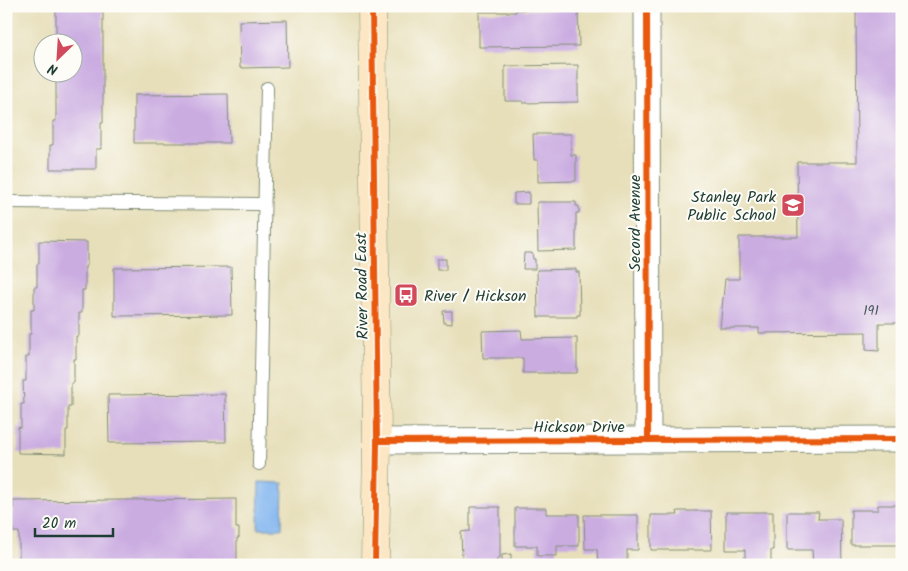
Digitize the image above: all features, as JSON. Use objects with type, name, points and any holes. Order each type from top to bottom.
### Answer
[{"type":"street","name":"River Road East","points":[[372,6],[377,441],[375,565]]},
{"type":"street","name":"Secord Avenue","points":[[647,6],[648,440]]},
{"type":"street","name":"Hickson Drive","points":[[377,441],[902,439]]},
{"type":"lane","points":[[259,464],[267,88]]},
{"type":"lane","points":[[6,202],[264,204]]},
{"type":"water","points":[[259,482],[283,483],[282,529],[258,529]]},
{"type":"building","points":[[56,6],[103,6],[103,123],[101,123],[101,149],[96,149],[96,169],[50,169],[53,121],[56,121],[56,82],[82,82],[82,32],[56,32]]},
{"type":"building","points":[[837,6],[902,6],[902,323],[879,323],[879,351],[866,350],[866,332],[759,333],[759,328],[720,328],[725,279],[739,279],[739,237],[798,237],[797,162],[857,162],[856,10],[837,11]]},
{"type":"building","points":[[578,9],[579,46],[479,47],[479,12]]},
{"type":"building","points":[[287,20],[288,67],[240,68],[239,21]]},
{"type":"building","points":[[578,65],[578,102],[523,103],[523,101],[505,101],[505,66]]},
{"type":"building","points":[[228,94],[229,143],[134,143],[134,95]]},
{"type":"building","points":[[533,134],[571,134],[571,155],[576,155],[576,181],[538,182],[538,160],[534,160]]},
{"type":"building","points":[[529,192],[529,204],[514,204],[514,193]]},
{"type":"building","points":[[537,202],[576,202],[576,206],[579,206],[579,213],[576,213],[576,250],[538,251]]},
{"type":"building","points":[[39,241],[87,242],[85,290],[82,290],[82,313],[79,313],[79,336],[76,336],[74,383],[71,383],[71,407],[68,407],[68,430],[66,430],[66,454],[18,453],[18,427],[21,428],[21,404],[24,404],[23,381],[26,381],[26,357],[29,357],[31,310],[34,310],[34,287],[37,287]]},
{"type":"building","points":[[524,253],[532,253],[533,259],[535,259],[535,269],[523,269]]},
{"type":"building","points":[[437,259],[446,259],[446,270],[437,270]]},
{"type":"building","points":[[231,267],[232,315],[114,316],[114,268]]},
{"type":"building","points":[[576,269],[576,272],[579,272],[580,315],[577,315],[577,317],[538,317],[537,270]]},
{"type":"building","points":[[443,311],[452,311],[452,324],[444,323]]},
{"type":"building","points":[[521,330],[522,339],[577,338],[577,373],[523,373],[523,358],[483,358],[482,331]]},
{"type":"building","points":[[225,394],[226,442],[109,443],[108,395]]},
{"type":"building","points":[[236,499],[236,528],[239,528],[237,562],[230,562],[230,565],[19,565],[19,532],[13,532],[13,501]]},
{"type":"building","points":[[878,505],[902,505],[902,545],[851,545],[851,510],[878,510]]},
{"type":"building","points":[[470,507],[500,507],[500,558],[497,558],[497,565],[464,565],[461,532],[470,531]]},
{"type":"building","points":[[515,508],[546,508],[546,514],[579,514],[579,546],[557,546],[557,556],[537,556],[537,546],[515,546]]},
{"type":"building","points":[[677,511],[711,511],[712,550],[651,550],[651,515],[678,515]]},
{"type":"building","points":[[726,512],[773,512],[773,550],[771,550],[771,562],[745,562],[745,550],[726,550]]},
{"type":"building","points":[[787,512],[819,512],[818,519],[841,519],[842,565],[813,565],[812,550],[787,550]]},
{"type":"building","points":[[584,515],[638,515],[638,550],[627,550],[627,565],[598,565],[597,549],[585,549]]},
{"type":"building","points":[[511,554],[511,565],[502,565],[502,555]]},
{"type":"cycle path","points":[[372,6],[377,441],[375,565]]},
{"type":"cycle path","points":[[647,6],[648,440]]},
{"type":"cycle path","points":[[377,441],[902,439]]},
{"type":"place","name":"Stanley Park Public School","points":[[793,205]]},
{"type":"place","name":"River / Hickson","points":[[406,295]]}]
